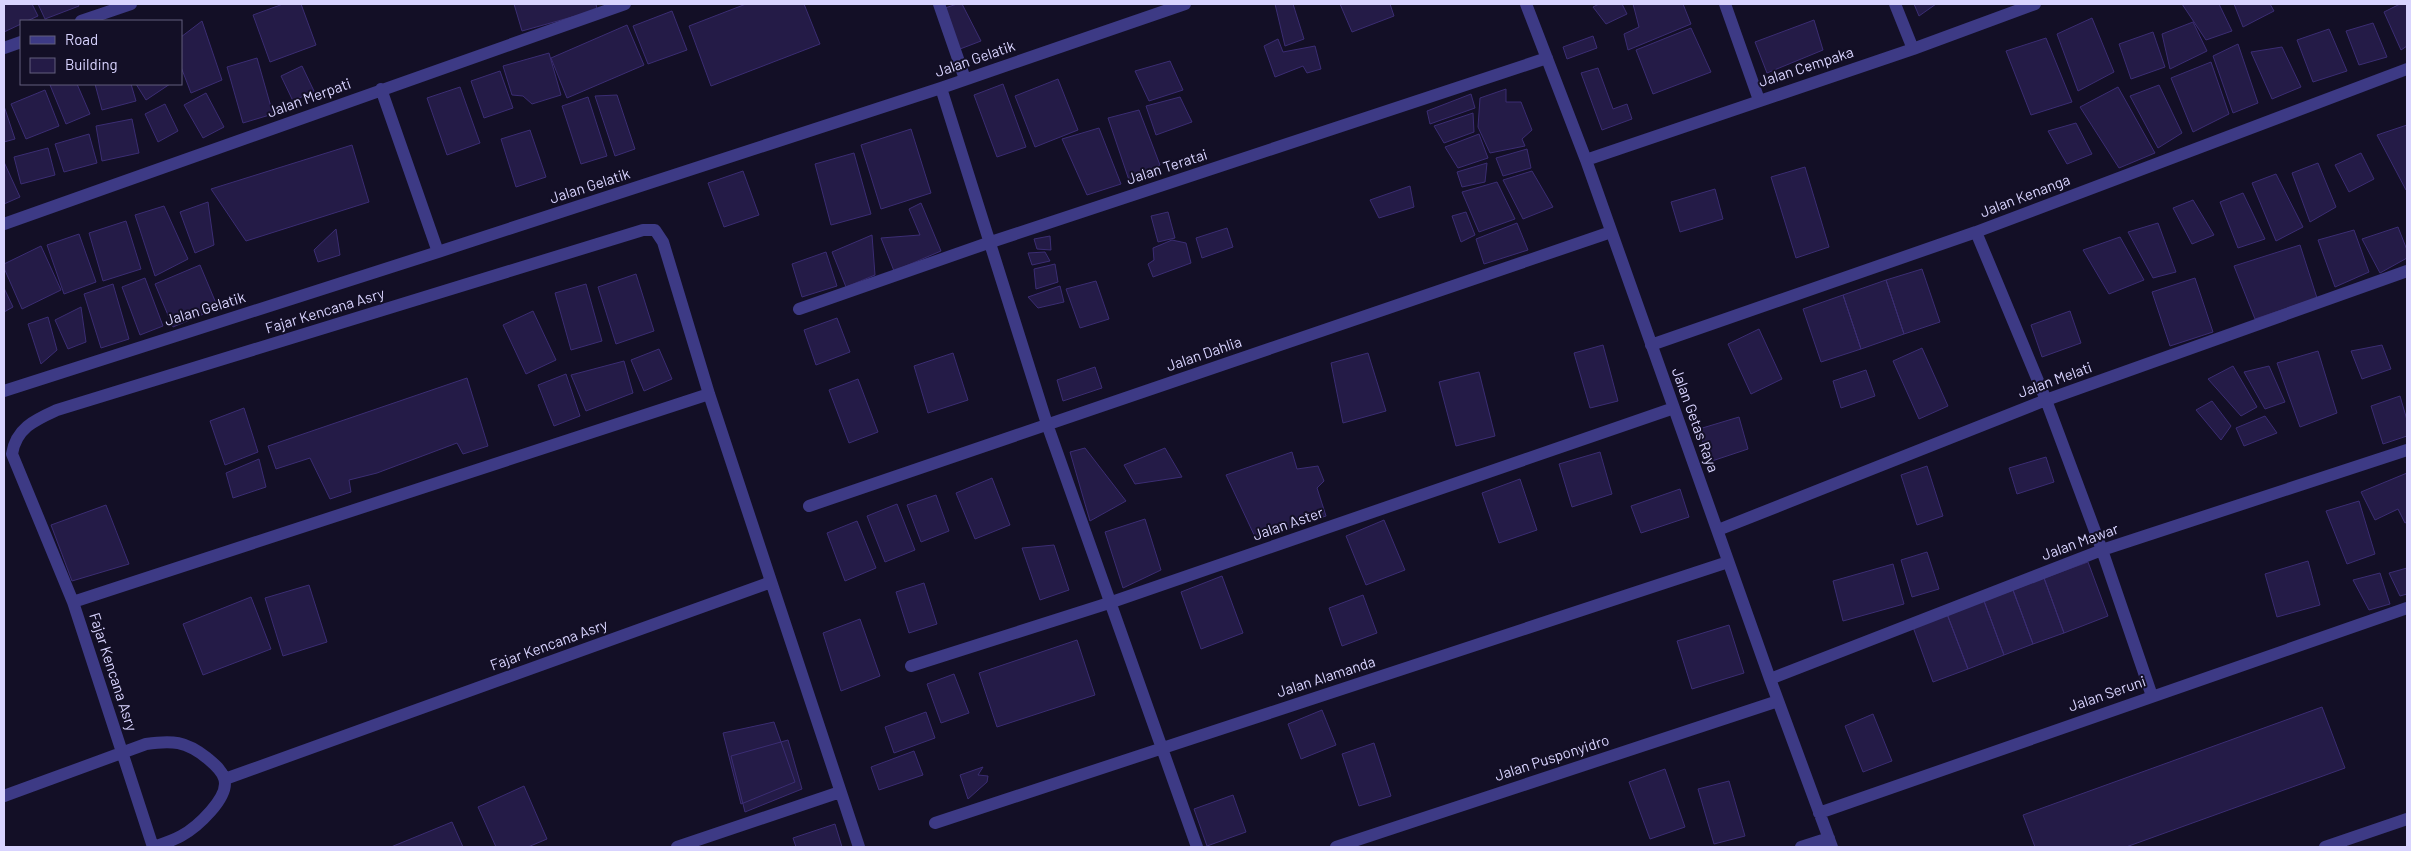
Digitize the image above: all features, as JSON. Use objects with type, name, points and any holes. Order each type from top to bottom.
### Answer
[{"type":"street","points":[[84,20],[131,4]]},
{"type":"street","name":"Jalan Merpati","points":[[4,224],[625,4]]},
{"type":"street","points":[[939,4],[965,79]]},
{"type":"street","name":"Jalan Gelatik","points":[[4,391],[941,88],[1185,4]]},
{"type":"street","name":"Jalan Getas Raya","points":[[1526,4],[1586,160],[1650,345],[1830,843]]},
{"type":"street","points":[[1725,4],[1759,100]]},
{"type":"street","points":[[1895,4],[1912,49]]},
{"type":"street","name":"Jalan Cempaka","points":[[1586,160],[1912,49],[2035,4]]},
{"type":"street","points":[[4,48],[20,42]]},
{"type":"street","name":"Jalan Teratai","points":[[799,309],[988,243],[1546,58]]},
{"type":"street","name":"Jalan Kenanga","points":[[1650,345],[1976,232],[2407,69]]},
{"type":"street","points":[[941,88],[988,243],[1047,424],[1197,847]]},
{"type":"street","points":[[381,89],[438,252]]},
{"type":"street","name":"Fajar Kencana Asry","points":[[4,796],[121,752],[146,744],[169,740],[187,745],[204,756],[218,767],[225,779],[223,795],[196,826],[181,836],[153,847],[121,752],[73,602],[12,454],[16,438],[29,424],[57,410],[643,230],[655,230],[663,242],[709,394],[859,847]]},
{"type":"street","name":"Jalan Dahlia","points":[[809,506],[1610,232]]},
{"type":"street","points":[[1976,232],[2046,400],[2102,550],[2152,696]]},
{"type":"street","name":"Jalan Melati","points":[[1718,530],[2046,400],[2407,271]]},
{"type":"street","name":"Fajar Kencana Asry","points":[[73,602],[709,394]]},
{"type":"street","name":"Jalan Aster","points":[[910,666],[1109,603],[1674,408]]},
{"type":"street","name":"Jalan Mawar","points":[[1770,679],[2102,550],[2407,450]]},
{"type":"street","name":"Jalan Alamanda","points":[[935,823],[1728,562]]},
{"type":"street","name":"Fajar Kencana Asry","points":[[225,779],[770,582]]},
{"type":"street","name":"Jalan Seruni","points":[[1819,813],[2407,608]]},
{"type":"street","name":"Jalan Pusponyidro","points":[[1336,847],[1778,701]]},
{"type":"street","points":[[677,847],[840,792]]},
{"type":"street","points":[[2325,847],[2407,819]]},
{"type":"street","points":[[1801,847],[1830,843]]},
{"type":"building","points":[[4,4],[32,4],[38,16],[29,20],[20,20],[20,24],[4,32]]},
{"type":"building","points":[[38,4],[78,4],[79,6],[45,19]]},
{"type":"building","points":[[283,4],[301,4],[316,45],[270,62],[253,15]]},
{"type":"building","points":[[514,4],[596,4],[597,10],[522,31]]},
{"type":"building","points":[[746,4],[804,4],[820,44],[711,86],[689,26]]},
{"type":"building","points":[[962,4],[981,41],[960,49],[942,9]]},
{"type":"building","points":[[1275,4],[1293,4],[1304,39],[1285,46]]},
{"type":"building","points":[[1340,4],[1390,4],[1394,16],[1352,32]]},
{"type":"building","points":[[1599,4],[1622,4],[1627,14],[1606,24],[1593,7]]},
{"type":"building","points":[[1633,4],[1683,4],[1691,24],[1628,50],[1624,34],[1639,27]]},
{"type":"building","points":[[1914,4],[1936,4],[1919,16]]},
{"type":"building","points":[[2182,4],[2219,4],[2232,31],[2206,40]]},
{"type":"building","points":[[2234,4],[2270,4],[2274,11],[2243,27]]},
{"type":"building","points":[[2400,4],[2407,4],[2407,46],[2401,50],[2384,12]]},
{"type":"building","points":[[672,11],[687,50],[648,64],[633,26]]},
{"type":"building","points":[[2092,18],[2114,72],[2078,91],[2057,34]]},
{"type":"building","points":[[1814,20],[1823,50],[1767,73],[1755,42]]},
{"type":"building","points":[[202,21],[222,80],[191,93],[182,70],[182,36]]},
{"type":"building","points":[[2193,22],[2207,51],[2170,69],[2162,34]]},
{"type":"building","points":[[2373,23],[2387,57],[2359,65],[2346,31]]},
{"type":"building","points":[[627,25],[644,65],[567,98],[551,58]]},
{"type":"building","points":[[1691,28],[1711,72],[1653,94],[1636,50]]},
{"type":"building","points":[[2329,29],[2347,71],[2313,82],[2297,40]]},
{"type":"building","points":[[2153,32],[2165,67],[2131,79],[2119,44]]},
{"type":"building","points":[[1593,36],[1597,48],[1567,59],[1563,47]]},
{"type":"building","points":[[2046,38],[2072,102],[2031,115],[2006,51]]},
{"type":"building","points":[[1278,39],[1283,52],[1315,46],[1321,69],[1307,73],[1303,66],[1275,77],[1264,46]]},
{"type":"building","points":[[2238,44],[2258,103],[2233,113],[2213,56]]},
{"type":"building","points":[[2282,47],[2301,87],[2272,99],[2251,52]]},
{"type":"building","points":[[549,53],[561,95],[532,104],[523,96],[512,95],[503,66]]},
{"type":"building","points":[[257,58],[273,114],[243,123],[227,67]]},
{"type":"building","points":[[1170,61],[1183,90],[1149,101],[1135,71]]},
{"type":"building","points":[[2211,62],[2229,114],[2193,132],[2171,78]]},
{"type":"building","points":[[302,66],[314,91],[293,101],[281,76]]},
{"type":"building","points":[[1598,68],[1613,109],[1627,104],[1632,119],[1602,130],[1581,73]]},
{"type":"building","points":[[500,71],[513,108],[484,118],[471,81]]},
{"type":"building","points":[[1058,79],[1078,130],[1035,147],[1015,96]]},
{"type":"building","points":[[1003,84],[1026,147],[997,157],[974,95]]},
{"type":"building","points":[[50,85],[77,85],[90,114],[66,124]]},
{"type":"building","points":[[95,85],[131,85],[136,101],[102,110]]},
{"type":"building","points":[[137,85],[168,85],[146,100]]},
{"type":"building","points":[[2159,85],[2182,133],[2158,148],[2130,96]]},
{"type":"building","points":[[460,87],[480,143],[447,155],[427,98]]},
{"type":"building","points":[[2118,87],[2155,153],[2119,168],[2080,107]]},
{"type":"building","points":[[1506,89],[1506,102],[1521,102],[1532,130],[1522,139],[1525,146],[1490,153],[1478,127],[1480,98]]},
{"type":"building","points":[[45,90],[59,126],[26,139],[11,104]]},
{"type":"building","points":[[206,93],[224,127],[203,138],[184,105]]},
{"type":"building","points":[[1471,94],[1475,108],[1430,124],[1427,111]]},
{"type":"building","points":[[617,95],[635,149],[615,156],[595,96]]},
{"type":"building","points":[[588,97],[607,156],[581,164],[562,106]]},
{"type":"building","points":[[1180,97],[1192,122],[1156,135],[1146,106]]},
{"type":"building","points":[[165,104],[178,131],[158,142],[145,114]]},
{"type":"building","points":[[4,106],[15,139],[4,142]]},
{"type":"building","points":[[1139,110],[1160,165],[1129,180],[1108,118]]},
{"type":"building","points":[[1473,113],[1474,132],[1444,143],[1434,126]]},
{"type":"building","points":[[132,119],[139,153],[102,161],[96,126]]},
{"type":"building","points":[[2076,123],[2092,154],[2067,164],[2048,131]]},
{"type":"building","points":[[2407,125],[2407,189],[2406,190],[2377,135]]},
{"type":"building","points":[[1099,128],[1121,184],[1087,195],[1062,139]]},
{"type":"building","points":[[911,129],[931,193],[881,209],[861,145]]},
{"type":"building","points":[[530,130],[546,177],[516,187],[501,139]]},
{"type":"building","points":[[89,134],[97,163],[64,172],[55,144]]},
{"type":"building","points":[[1479,134],[1488,158],[1458,168],[1445,147]]},
{"type":"building","points":[[352,145],[369,202],[246,241],[211,189]]},
{"type":"building","points":[[48,148],[55,175],[21,184],[14,157]]},
{"type":"building","points":[[1527,149],[1531,168],[1503,176],[1496,158]]},
{"type":"building","points":[[854,153],[871,214],[831,225],[815,164]]},
{"type":"building","points":[[2361,153],[2374,179],[2349,192],[2335,165]]},
{"type":"building","points":[[4,162],[20,197],[4,204]]},
{"type":"building","points":[[1487,163],[1485,182],[1462,187],[1457,172]]},
{"type":"building","points":[[2318,163],[2336,207],[2310,222],[2292,173]]},
{"type":"building","points":[[1805,167],[1829,247],[1796,258],[1771,177]]},
{"type":"building","points":[[743,171],[759,215],[724,227],[708,183]]},
{"type":"building","points":[[1532,171],[1553,207],[1523,219],[1503,180]]},
{"type":"building","points":[[2276,174],[2303,227],[2276,241],[2252,183]]},
{"type":"building","points":[[1497,182],[1515,219],[1479,232],[1462,192]]},
{"type":"building","points":[[1410,186],[1414,207],[1379,218],[1370,200]]},
{"type":"building","points":[[1715,189],[1723,219],[1680,232],[1671,202]]},
{"type":"building","points":[[2243,193],[2265,239],[2238,248],[2220,202]]},
{"type":"building","points":[[2193,200],[2214,235],[2192,244],[2173,208]]},
{"type":"building","points":[[208,202],[214,245],[195,253],[180,212]]},
{"type":"building","points":[[921,203],[941,251],[894,271],[881,238],[920,235],[909,209]]},
{"type":"building","points":[[164,206],[188,259],[155,276],[135,215]]},
{"type":"building","points":[[1168,212],[1175,238],[1158,242],[1151,216]]},
{"type":"building","points":[[1466,212],[1475,235],[1461,242],[1452,216]]},
{"type":"building","points":[[126,221],[141,269],[103,281],[89,233]]},
{"type":"building","points":[[1517,223],[1528,250],[1484,264],[1476,239]]},
{"type":"building","points":[[2158,223],[2176,272],[2153,278],[2128,232]]},
{"type":"building","points":[[2398,227],[2407,250],[2407,258],[2380,273],[2362,239]]},
{"type":"building","points":[[1227,228],[1233,247],[1202,258],[1196,238]]},
{"type":"building","points":[[336,229],[340,255],[318,262],[314,250]]},
{"type":"building","points":[[2354,230],[2369,272],[2335,287],[2318,240]]},
{"type":"building","points":[[79,234],[96,282],[64,294],[47,245]]},
{"type":"building","points":[[872,235],[875,275],[846,287],[832,252]]},
{"type":"building","points":[[1050,236],[1051,250],[1037,249],[1034,239]]},
{"type":"building","points":[[2120,237],[2144,280],[2109,294],[2083,250]]},
{"type":"building","points":[[1172,240],[1186,243],[1191,263],[1153,277],[1148,264],[1154,260],[1153,248]]},
{"type":"building","points":[[2300,245],[2317,298],[2255,319],[2234,266]]},
{"type":"building","points":[[41,246],[61,290],[22,309],[4,264]]},
{"type":"building","points":[[826,252],[837,286],[802,297],[792,264]]},
{"type":"building","points":[[1045,252],[1050,261],[1032,265],[1028,253]]},
{"type":"building","points":[[1055,264],[1058,282],[1036,289],[1034,269]]},
{"type":"building","points":[[200,265],[218,308],[173,327],[155,284]]},
{"type":"building","points":[[1922,269],[1940,322],[1904,334],[1886,280]]},
{"type":"building","points":[[636,274],[654,331],[616,344],[598,287]]},
{"type":"building","points":[[145,278],[163,326],[140,335],[122,287]]},
{"type":"building","points":[[2195,278],[2213,332],[2170,346],[2152,292]]},
{"type":"building","points":[[1886,280],[1904,334],[1861,349],[1843,295]]},
{"type":"building","points":[[1096,281],[1109,319],[1080,328],[1066,289]]},
{"type":"building","points":[[113,284],[129,339],[101,348],[84,294]]},
{"type":"building","points":[[586,284],[602,341],[571,350],[555,293]]},
{"type":"building","points":[[1060,286],[1064,302],[1038,308],[1028,297]]},
{"type":"building","points":[[4,288],[13,307],[4,312]]},
{"type":"building","points":[[1843,295],[1861,349],[1821,362],[1803,309]]},
{"type":"building","points":[[81,307],[86,342],[68,349],[55,320]]},
{"type":"building","points":[[533,311],[556,360],[526,374],[503,325]]},
{"type":"building","points":[[2070,311],[2081,343],[2042,357],[2031,325]]},
{"type":"building","points":[[48,317],[57,350],[41,364],[28,324]]},
{"type":"building","points":[[837,318],[850,352],[816,365],[804,330]]},
{"type":"building","points":[[1759,329],[1782,379],[1751,394],[1728,344]]},
{"type":"building","points":[[1603,345],[1618,401],[1590,408],[1574,353]]},
{"type":"building","points":[[2382,345],[2391,369],[2362,379],[2351,351]]},
{"type":"building","points":[[1922,348],[1948,406],[1919,419],[1893,361]]},
{"type":"building","points":[[659,349],[672,379],[644,391],[631,360]]},
{"type":"building","points":[[2318,351],[2337,413],[2300,427],[2277,363]]},
{"type":"building","points":[[953,353],[968,400],[928,413],[914,366]]},
{"type":"building","points":[[1368,353],[1386,411],[1343,423],[1331,363]]},
{"type":"building","points":[[624,361],[633,393],[586,411],[571,375]]},
{"type":"building","points":[[2233,366],[2257,407],[2241,416],[2208,379]]},
{"type":"building","points":[[2269,366],[2285,402],[2265,409],[2244,372]]},
{"type":"building","points":[[1095,367],[1102,388],[1063,401],[1057,380]]},
{"type":"building","points":[[1866,370],[1875,396],[1841,408],[1833,381]]},
{"type":"building","points":[[1479,372],[1495,436],[1456,446],[1439,382]]},
{"type":"building","points":[[566,374],[580,416],[554,426],[538,385]]},
{"type":"building","points":[[467,378],[488,446],[463,454],[457,443],[377,473],[349,480],[351,492],[330,499],[310,458],[276,469],[268,446]]},
{"type":"building","points":[[858,379],[878,432],[849,443],[829,390]]},
{"type":"building","points":[[2400,396],[2407,420],[2407,436],[2383,444],[2371,406]]},
{"type":"building","points":[[2212,401],[2231,426],[2221,440],[2196,410]]},
{"type":"building","points":[[244,408],[258,452],[225,465],[210,421]]},
{"type":"building","points":[[2265,416],[2277,433],[2244,446],[2236,428]]},
{"type":"building","points":[[1739,417],[1748,449],[1709,462],[1699,429]]},
{"type":"building","points":[[1085,448],[1126,501],[1090,521],[1070,452]]},
{"type":"building","points":[[1165,448],[1182,477],[1135,484],[1124,465]]},
{"type":"building","points":[[1292,452],[1297,469],[1318,466],[1324,481],[1317,488],[1326,516],[1256,539],[1226,475]]},
{"type":"building","points":[[1600,452],[1612,494],[1572,507],[1559,464]]},
{"type":"building","points":[[2046,457],[2054,482],[2017,494],[2009,468]]},
{"type":"building","points":[[259,459],[266,487],[233,498],[226,473]]},
{"type":"building","points":[[1927,466],[1943,516],[1917,525],[1901,475]]},
{"type":"building","points":[[2407,473],[2407,522],[2405,523],[2398,509],[2375,520],[2361,492]]},
{"type":"building","points":[[992,478],[1010,525],[975,539],[956,493]]},
{"type":"building","points":[[1520,479],[1537,530],[1499,543],[1482,493]]},
{"type":"building","points":[[1680,489],[1689,517],[1641,533],[1631,506]]},
{"type":"building","points":[[936,495],[949,531],[921,542],[907,505]]},
{"type":"building","points":[[2359,501],[2375,554],[2347,564],[2326,511]]},
{"type":"building","points":[[897,504],[915,550],[885,562],[867,516]]},
{"type":"building","points":[[106,505],[129,564],[72,581],[51,525]]},
{"type":"building","points":[[1145,519],[1161,570],[1123,588],[1105,532]]},
{"type":"building","points":[[1384,520],[1405,570],[1366,585],[1346,536]]},
{"type":"building","points":[[857,521],[876,568],[845,581],[827,533]]},
{"type":"building","points":[[1054,545],[1069,590],[1040,600],[1022,548]]},
{"type":"building","points":[[1927,552],[1939,589],[1912,597],[1901,560]]},
{"type":"building","points":[[2308,561],[2320,605],[2277,617],[2265,574]]},
{"type":"building","points":[[2088,562],[2108,616],[2064,633],[2044,578]]},
{"type":"building","points":[[1893,564],[1904,604],[1843,621],[1833,581]]},
{"type":"building","points":[[2407,568],[2407,594],[2400,596],[2389,573]]},
{"type":"building","points":[[2380,573],[2390,604],[2369,610],[2353,580]]},
{"type":"building","points":[[1222,576],[1243,633],[1201,649],[1181,592]]},
{"type":"building","points":[[2044,578],[2064,633],[2033,644],[2013,590]]},
{"type":"building","points":[[924,583],[937,624],[909,633],[896,592]]},
{"type":"building","points":[[309,585],[327,642],[283,656],[265,598]]},
{"type":"building","points":[[2013,590],[2033,644],[2004,655],[1984,601]]},
{"type":"building","points":[[1363,595],[1377,633],[1342,646],[1329,608]]},
{"type":"building","points":[[251,597],[271,649],[203,675],[183,624]]},
{"type":"building","points":[[1984,601],[2004,655],[1968,669],[1947,614]]},
{"type":"building","points":[[1947,614],[1968,669],[1933,682],[1913,627]]},
{"type":"building","points":[[860,619],[880,676],[841,691],[823,633]]},
{"type":"building","points":[[1729,625],[1744,673],[1692,689],[1677,641]]},
{"type":"building","points":[[1077,640],[1095,695],[997,727],[979,673]]},
{"type":"building","points":[[954,674],[969,713],[941,723],[927,684]]},
{"type":"building","points":[[2322,707],[2345,768],[2126,847],[2035,847],[2023,815]]},
{"type":"building","points":[[1322,710],[1336,745],[1301,759],[1288,724]]},
{"type":"building","points":[[926,712],[935,738],[894,753],[885,727]]},
{"type":"building","points":[[1873,714],[1892,761],[1863,772],[1845,726]]},
{"type":"building","points":[[774,722],[795,782],[741,804],[723,733]]},
{"type":"building","points":[[788,740],[802,789],[745,812],[731,756]]},
{"type":"building","points":[[1374,743],[1391,796],[1359,806],[1342,754]]},
{"type":"building","points":[[914,751],[923,775],[879,790],[871,767]]},
{"type":"building","points":[[983,767],[978,775],[988,776],[987,782],[968,799],[960,775]]},
{"type":"building","points":[[1665,769],[1685,827],[1650,839],[1629,782]]},
{"type":"building","points":[[1729,781],[1745,836],[1714,844],[1698,789]]},
{"type":"building","points":[[524,786],[547,839],[528,847],[496,847],[478,807]]},
{"type":"building","points":[[1233,795],[1246,832],[1207,846],[1194,809]]},
{"type":"building","points":[[452,822],[463,847],[391,847]]},
{"type":"building","points":[[835,824],[842,847],[796,847],[793,838]]}]
